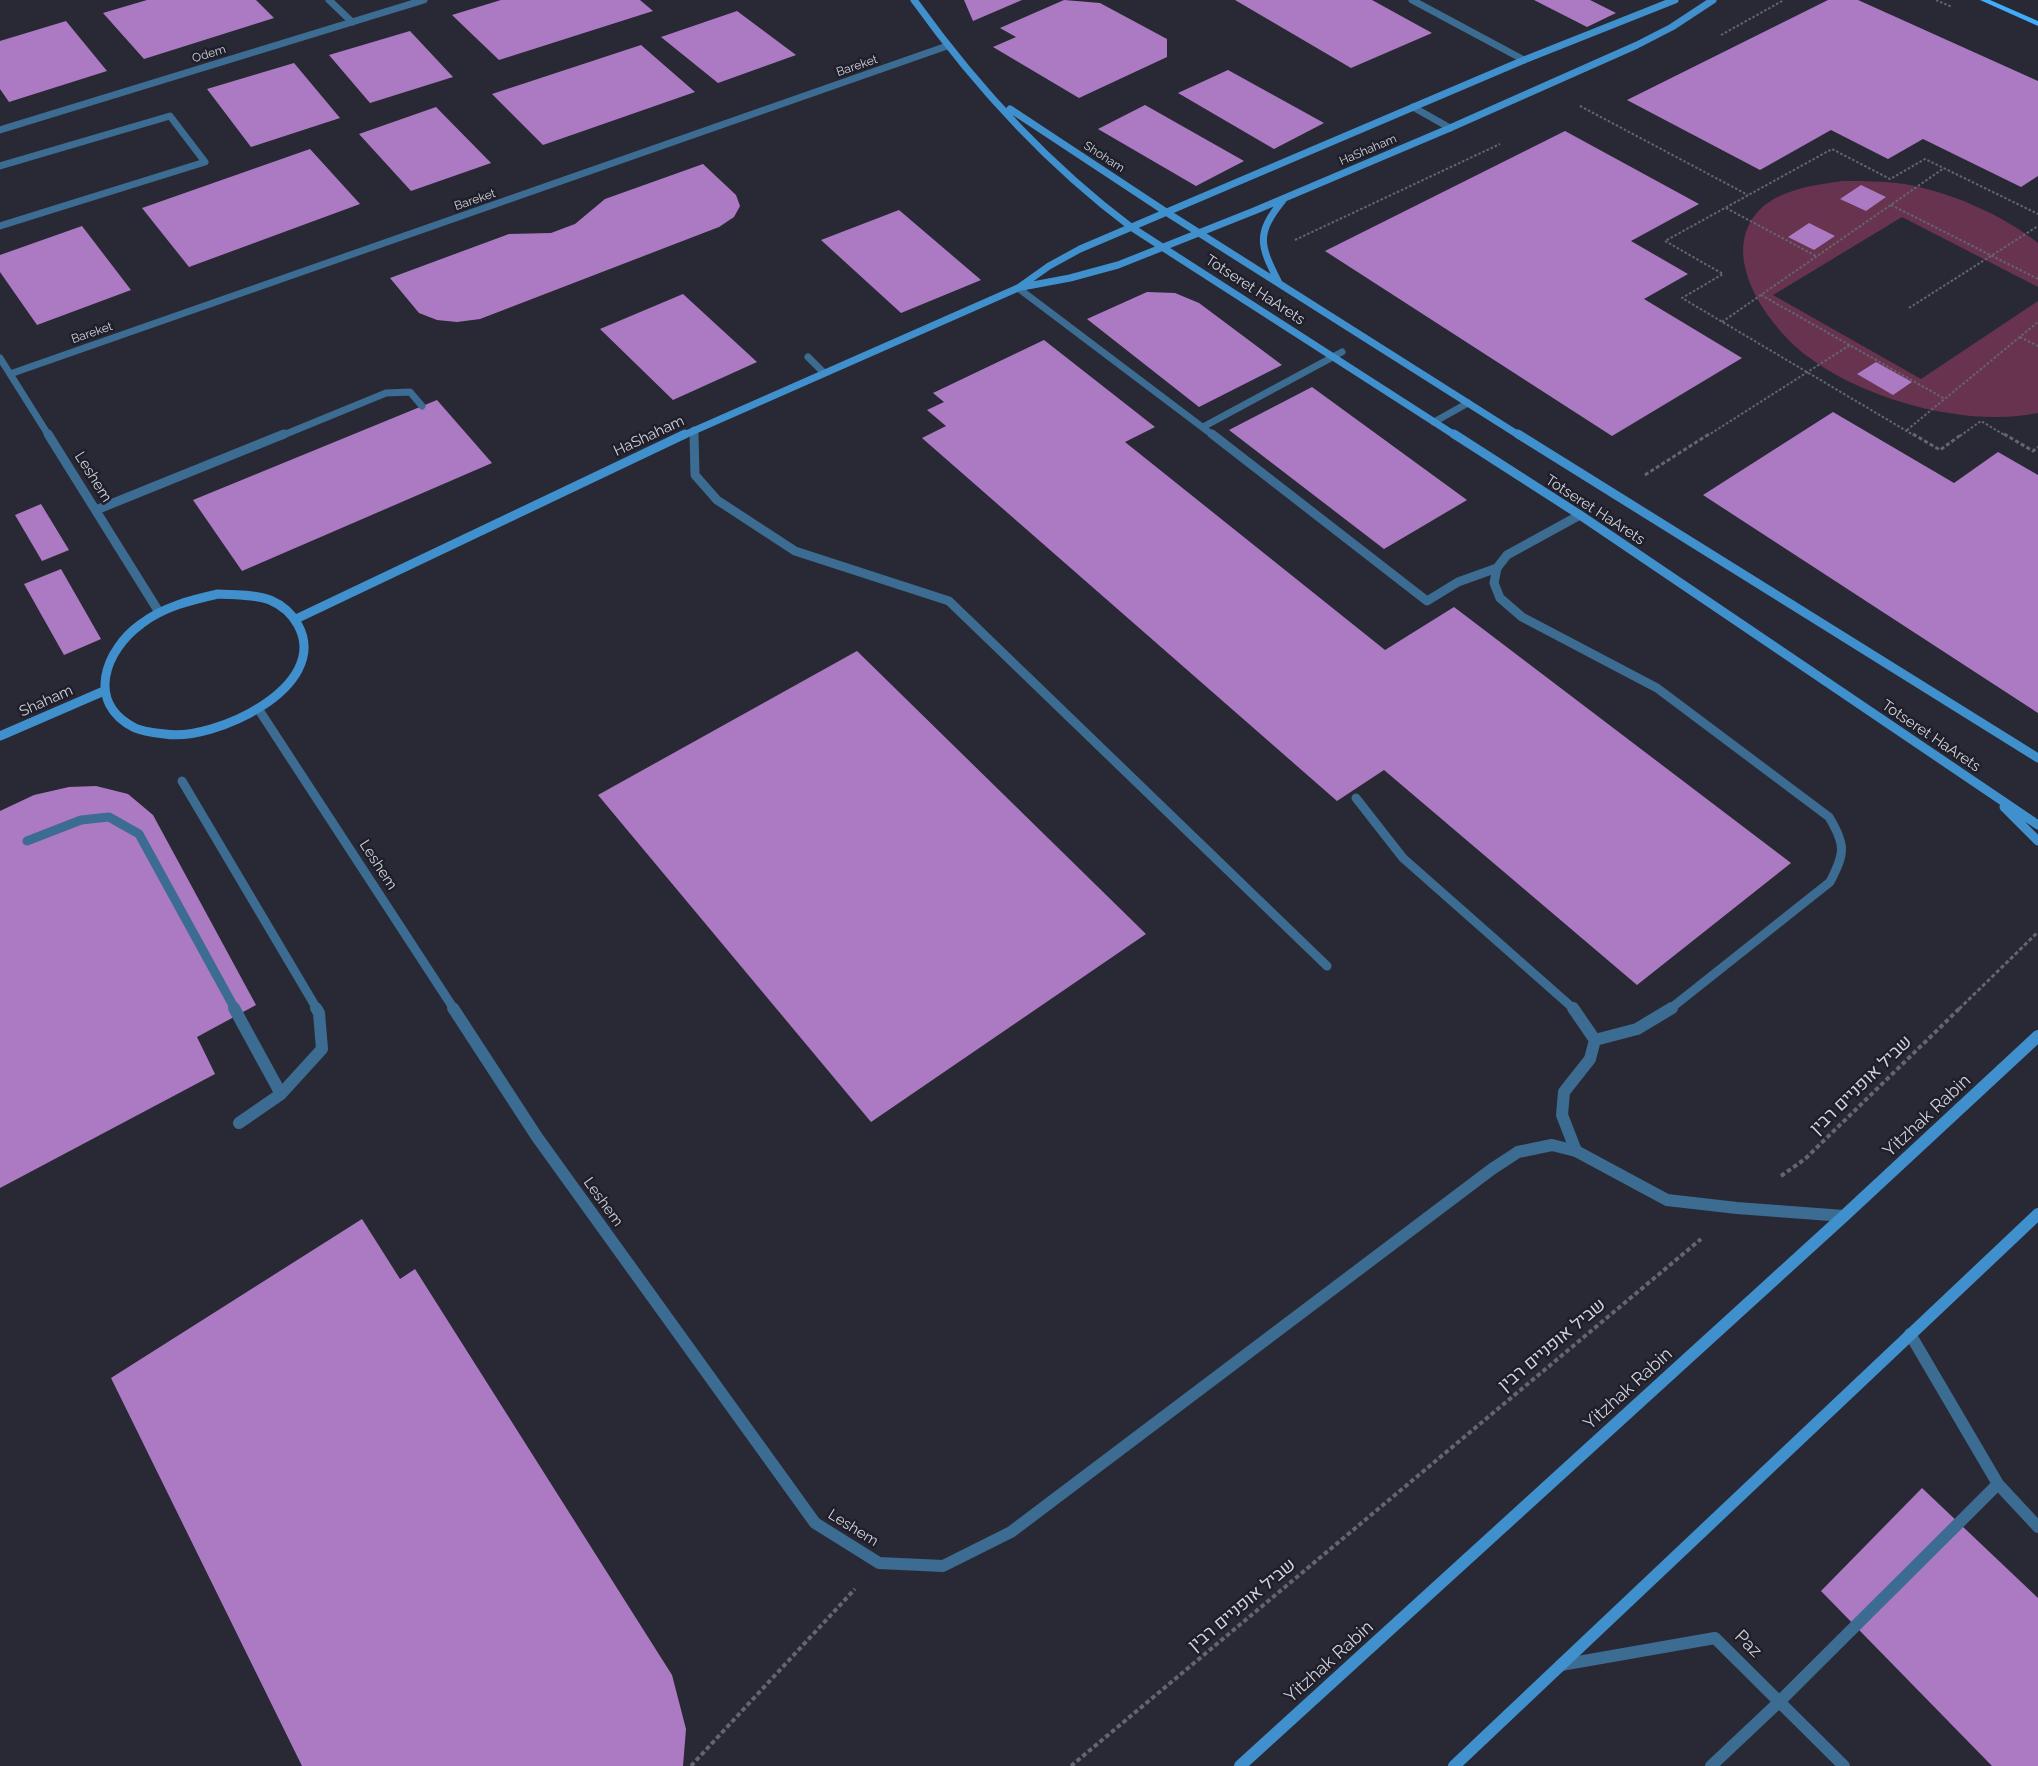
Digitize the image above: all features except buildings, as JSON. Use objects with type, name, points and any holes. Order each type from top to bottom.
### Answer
[{"type":"main road","points":[[1984,0],[2038,24]]},
{"type":"street","points":[[329,0],[352,22]]},
{"type":"street","name":"Odem","points":[[0,130],[424,0]]},
{"type":"street","name":"Shoham","points":[[914,0],[947,46],[1041,151],[1095,200],[1131,226]]},
{"type":"street","points":[[1412,0],[1524,60]]},
{"type":"street","name":"HaShaham","points":[[296,619],[694,430],[1018,288],[1049,266],[1072,253],[1131,226],[1524,60],[1675,0]]},
{"type":"street","name":"HaShaham","points":[[1018,288],[1070,278],[1118,265],[1285,198],[1450,128],[1637,44],[1672,27],[1713,0]]},
{"type":"street","name":"Bareket","points":[[10,374],[947,46]]},
{"type":"street","name":"Shoham","points":[[997,100],[1199,233]]},
{"type":"street","points":[[1414,107],[1450,128]]},
{"type":"street","points":[[0,166],[170,116],[205,162],[0,226]]},
{"type":"street","points":[[1280,284],[1265,256],[1261,236],[1269,216],[1285,198]]},
{"type":"street","name":"Totseret HaArets","points":[[1131,226],[1580,515],[2038,825]]},
{"type":"street","name":"Totseret HaArets","points":[[1199,233],[1468,404],[2038,758]]},
{"type":"street","points":[[1018,288],[1202,426],[1427,601],[1458,582],[1497,568]]},
{"type":"street","points":[[1202,426],[1342,352]]},
{"type":"street","points":[[808,357],[824,373]]},
{"type":"street","name":"Leshem","points":[[0,358],[160,612]]},
{"type":"street","points":[[96,510],[386,393],[410,392],[422,406]]},
{"type":"street","points":[[1434,422],[1468,404]]},
{"type":"street","points":[[694,430],[695,476],[716,500],[795,551],[949,601],[1327,966]]},
{"type":"street","points":[[1580,515],[1507,555],[1497,568],[1494,583],[1500,598],[1522,617],[1657,688],[1829,817],[1843,839],[1843,857],[1830,882],[1666,1013],[1637,1029],[1595,1040]]},
{"type":"street","points":[[218,594],[250,595],[277,603],[296,619],[304,641],[300,665],[284,689],[259,710],[226,726],[202,732],[166,735],[135,728],[114,712],[104,691],[103,678],[112,654],[132,631],[160,612],[184,602],[218,594]]},
{"type":"street","name":"Shaham","points":[[0,736],[104,691]]},
{"type":"street","name":"Leshem","points":[[259,710],[537,1137],[815,1523],[879,1562],[943,1566],[1011,1532],[1492,1169],[1518,1152],[1552,1145],[1576,1151],[1667,1200],[1737,1208],[1844,1216]]},
{"type":"street","points":[[182,781],[319,1013],[322,1049],[281,1094],[239,1123]]},
{"type":"street","points":[[1985,789],[2038,841]]},
{"type":"street","points":[[1356,798],[1403,858],[1578,1012],[1595,1040],[1590,1059],[1564,1092],[1562,1115],[1576,1151]]},
{"type":"street","points":[[27,841],[81,820],[109,817],[139,834],[281,1094]]},
{"type":"street","name":"Yitzhak Rabin","points":[[1240,1766],[1844,1216],[2038,1036]]},
{"type":"street","points":[[1454,1766],[2038,1214]]},
{"type":"street","points":[[1910,1334],[1998,1484],[2038,1527]]},
{"type":"street","points":[[1711,1766],[1780,1702],[1998,1484]]},
{"type":"street","name":"Paz","points":[[1560,1665],[1715,1638],[1844,1766]]},
{"type":"path","points":[[1579,106],[1748,195]]},
{"type":"path","points":[[2038,214],[1925,158],[1890,179],[1832,149],[1665,241],[1723,274],[1682,298],[1940,450],[1982,422],[2033,451],[2038,447]]},
{"type":"path","points":[[1722,322],[1944,168]]},
{"type":"path","points":[[1891,205],[2038,279]]},
{"type":"path","points":[[1726,208],[1816,256]]},
{"type":"path","points":[[1909,308],[2038,226]]},
{"type":"path","points":[[1761,294],[1945,399]]},
{"type":"path","points":[[1907,430],[2038,322]]},
{"type":"path","points":[[2020,337],[2038,346]]},
{"type":"path","points":[[1615,494],[1850,345]]},
{"type":"path","name":"שביל אופניים רבין","points":[[1071,1766],[1737,1208],[1805,1159],[2038,932]]},
{"type":"path","points":[[691,1766],[879,1562]]},
{"type":"shaded area","points":[[1843,181],[1889,182],[1921,187],[1957,198],[1992,214],[2038,243],[2038,287],[1902,217],[1773,295],[1921,379],[2038,301],[2038,413],[2010,417],[1980,417],[1918,407],[1887,397],[1858,386],[1831,372],[1807,356],[1778,328],[1765,311],[1746,271],[1743,251],[1746,232],[1756,214],[1774,199],[1796,190]]}]
